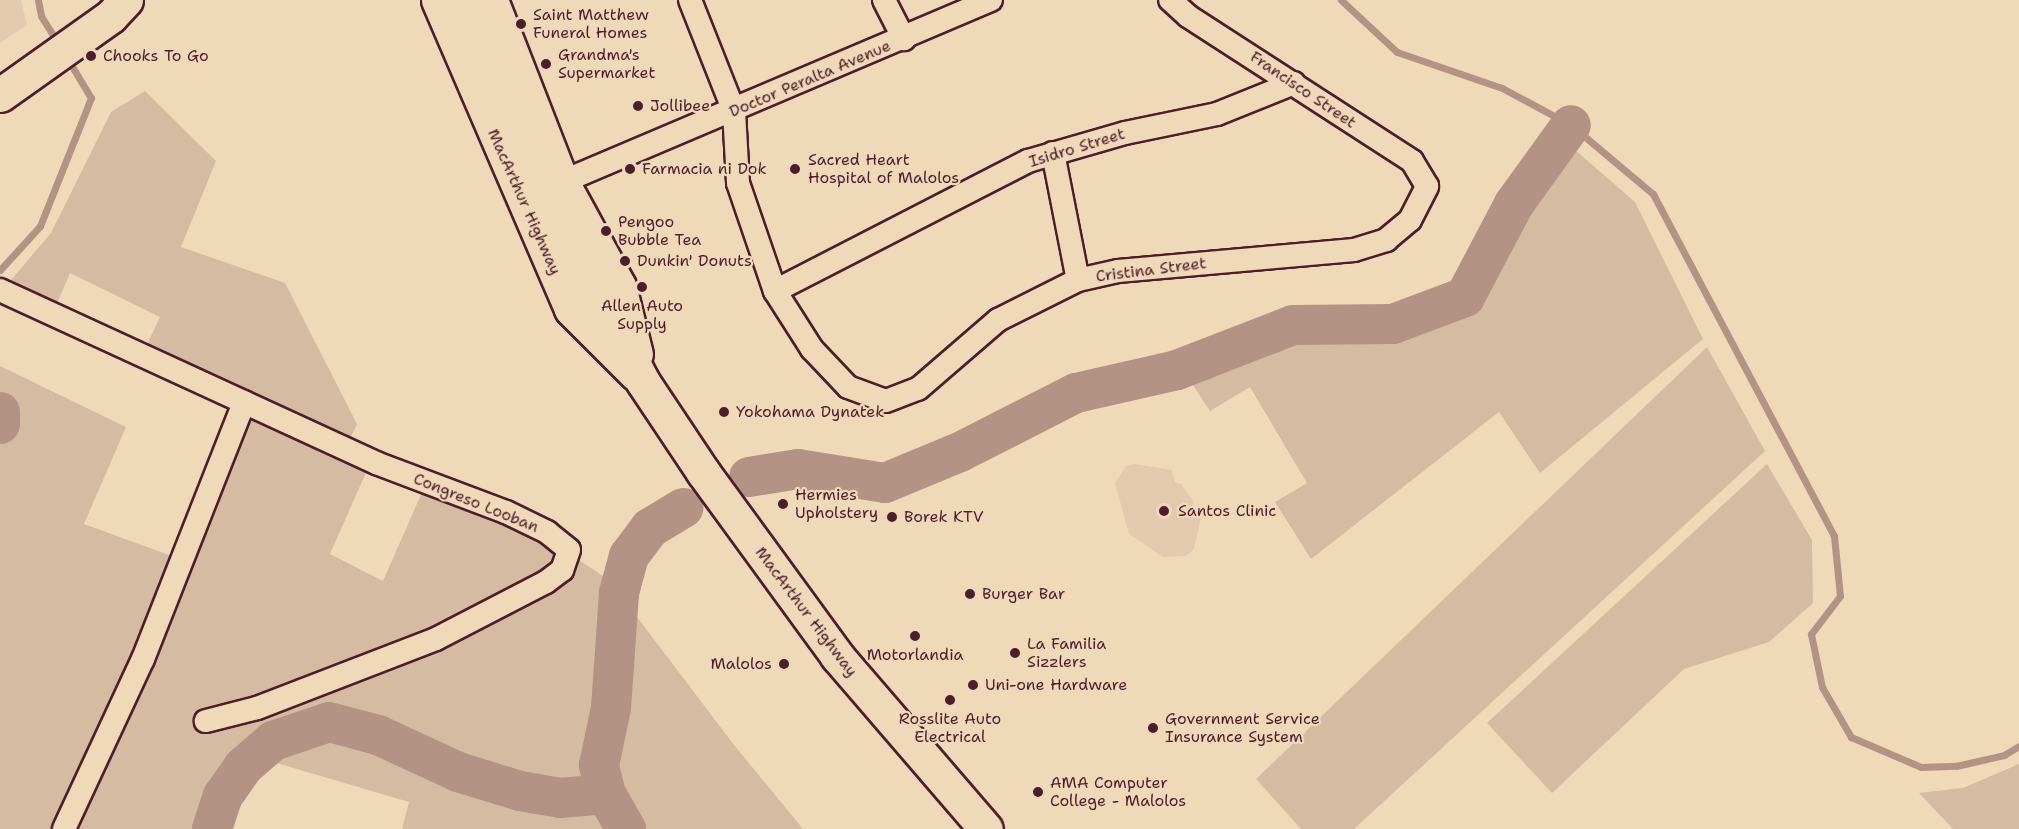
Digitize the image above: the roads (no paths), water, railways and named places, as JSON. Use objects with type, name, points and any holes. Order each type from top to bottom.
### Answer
[{"type":"main road","points":[[0,95],[62,51],[126,0]]},
{"type":"main road","name":"MacArthur Highway","points":[[438,0],[572,309],[643,382]]},
{"type":"main road","name":"MacArthur Highway","points":[[460,0],[515,134],[643,382],[703,472],[879,708],[986,829]]},
{"type":"main road","name":"MacArthur Highway","points":[[491,0],[562,182],[619,286],[643,382]]},
{"type":"street","points":[[690,0],[734,111],[738,183],[775,291]]},
{"type":"street","points":[[884,0],[904,39]]},
{"type":"street","name":"Doctor Peralta Avenue","points":[[562,182],[904,39],[991,0]]},
{"type":"street","name":"Francisco Street","points":[[1170,0],[1188,16],[1294,82],[1412,160],[1427,186]]},
{"type":"street","name":"Isidro Street","points":[[775,291],[1028,161],[1125,132],[1217,114],[1294,82]]},
{"type":"street","points":[[1053,153],[1078,280]]},
{"type":"street","name":"Cristina Street","points":[[775,291],[812,349],[848,387],[886,401],[918,390],[998,320],[1078,280],[1118,272],[1354,250],[1401,231],[1427,186]]},
{"type":"street","name":"Congreso Looban","points":[[3,291],[376,463],[506,512],[547,532],[568,550],[562,570],[546,582],[436,639],[257,708],[206,721]]},
{"type":"street","points":[[64,829],[143,659],[244,402]]},
{"type":"waterway","points":[[38,0],[41,16],[58,43]]},
{"type":"waterway","points":[[1341,0],[1397,52],[1502,88],[1571,125],[1653,194],[1834,536],[1840,596],[1811,634],[1822,687],[1851,737],[1921,767],[1956,766],[2004,755],[2019,746]]},
{"type":"waterway","points":[[0,270],[40,226],[91,98],[67,58]]},
{"type":"waterway","points":[[749,477],[798,469],[885,483],[960,452],[1076,393],[1177,370],[1293,325],[1393,324],[1465,297],[1514,204],[1571,125]]},
{"type":"waterway","points":[[0,412],[0,424]]},
{"type":"waterway","points":[[626,829],[606,794],[599,765],[611,708],[619,593],[629,556],[650,528],[683,508]]},
{"type":"waterway","points":[[212,829],[223,796],[243,767],[273,741],[329,722],[378,735],[458,772],[520,791],[560,798],[606,794]]},
{"type":"place","name":"Saint Matthew Funeral Homes","points":[[521,24]]},
{"type":"place","name":"Chooks To Go","points":[[91,56]]},
{"type":"place","name":"Grandma's Supermarket","points":[[546,64]]},
{"type":"place","name":"Jollibee","points":[[638,106]]},
{"type":"place","name":"Farmacia ni Dok","points":[[630,169]]},
{"type":"place","name":"Sacred Heart Hospital of Malolos","points":[[795,169]]},
{"type":"place","name":"Pengoo Bubble Tea","points":[[606,231]]},
{"type":"place","name":"Dunkin' Donuts","points":[[625,261]]},
{"type":"place","name":"Allen Auto Supply","points":[[642,287]]},
{"type":"place","name":"Yokohama Dynatek","points":[[724,412]]},
{"type":"place","name":"Hermies Upholstery","points":[[783,504]]},
{"type":"place","name":"Santos Clinic","points":[[1164,511]]},
{"type":"place","name":"Borek KTV","points":[[892,517]]},
{"type":"place","name":"Burger Bar","points":[[970,594]]},
{"type":"place","name":"Motorlandia","points":[[915,636]]},
{"type":"place","name":"La Familia Sizzlers","points":[[1015,653]]},
{"type":"place","name":"Malolos","points":[[784,664]]},
{"type":"place","name":"Uni-one Hardware","points":[[973,685]]},
{"type":"place","name":"Rosslite Auto Electrical","points":[[950,700]]},
{"type":"place","name":"Government Service Insurance System","points":[[1153,728]]},
{"type":"place","name":"AMA Computer College - Malolos","points":[[1038,792]]}]
